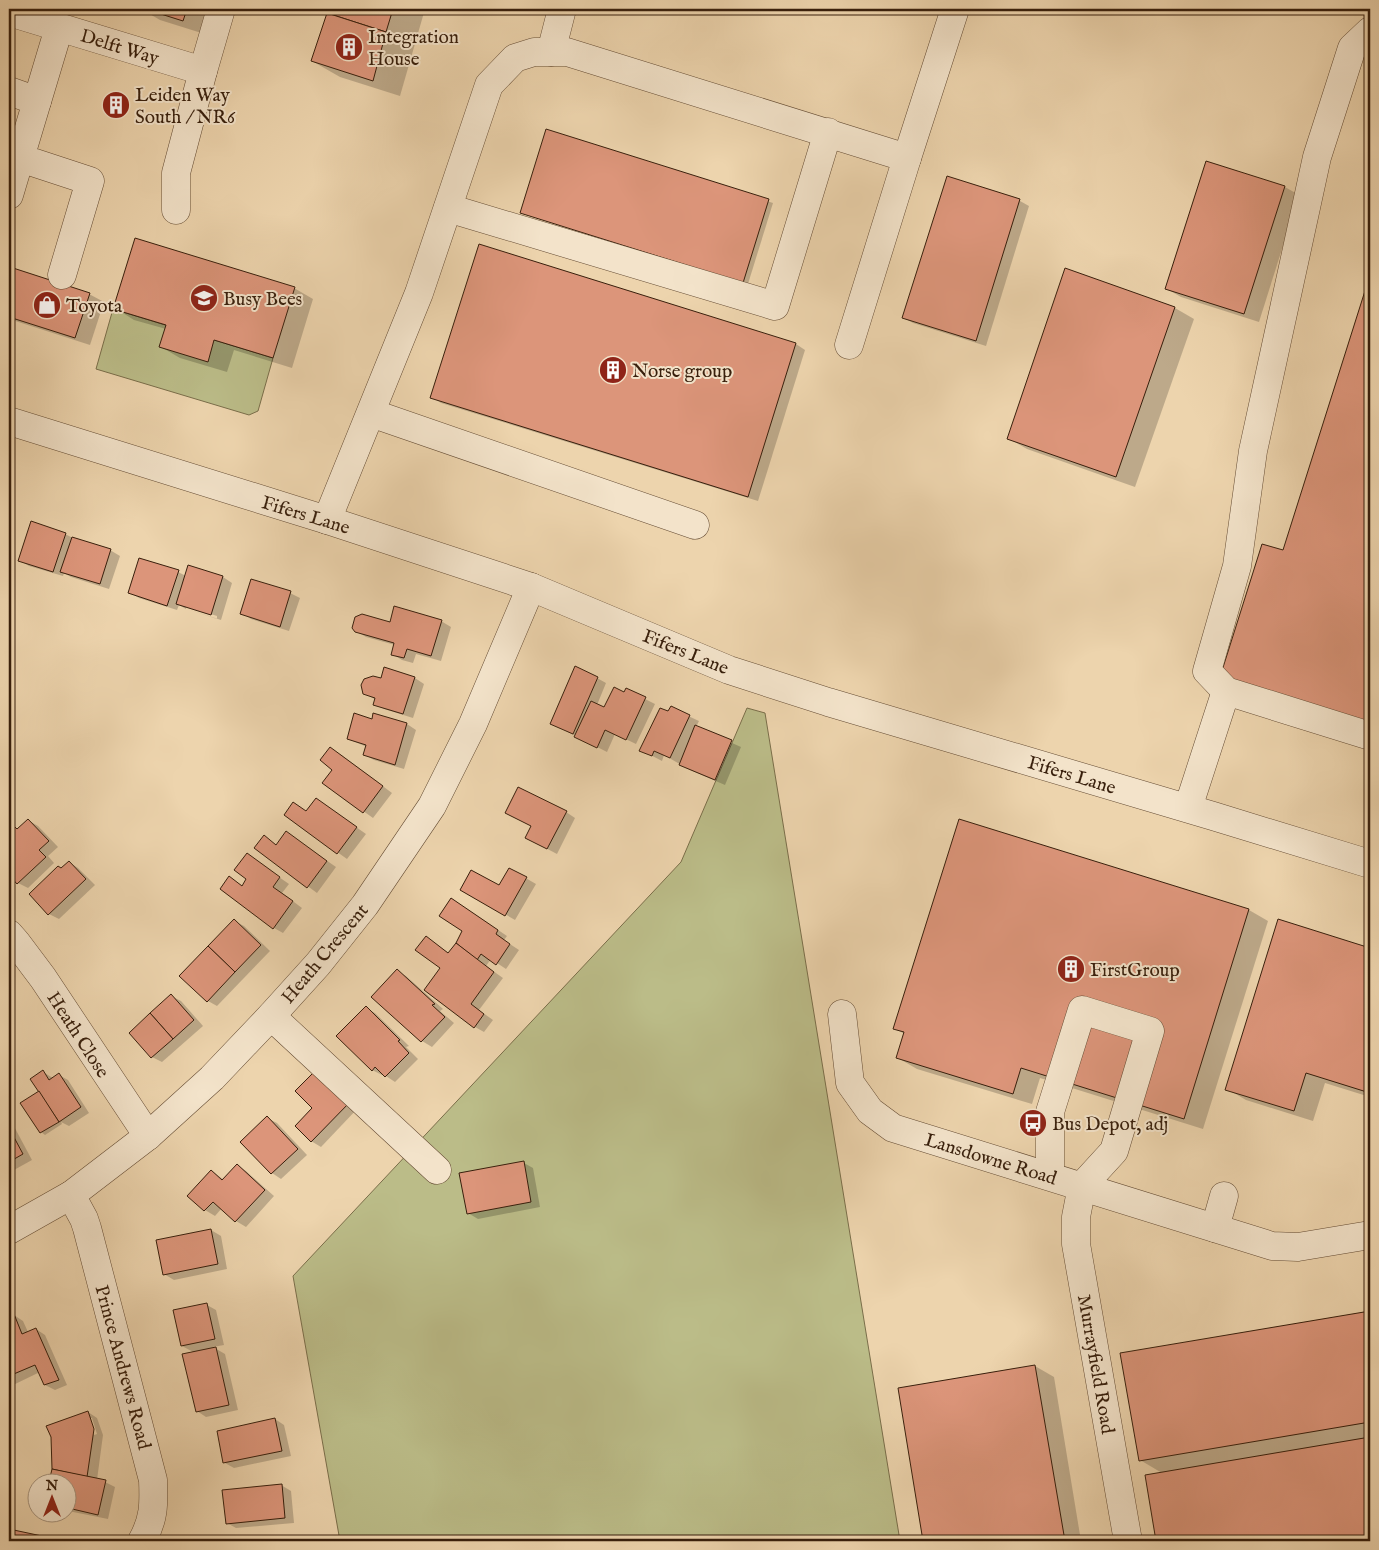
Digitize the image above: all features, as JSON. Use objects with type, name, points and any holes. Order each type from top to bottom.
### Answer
[{"type":"street","points":[[176,210],[176,174],[221,9]]},
{"type":"street","points":[[550,52],[562,9]]},
{"type":"street","points":[[849,345],[906,158],[955,9]]},
{"type":"street","name":"Delft Way","points":[[9,12],[203,71]]},
{"type":"street","points":[[60,28],[14,173],[90,181],[62,275]]},
{"type":"street","points":[[1370,30],[1352,48],[1314,166],[1253,450],[1237,566],[1207,671],[1226,691],[1370,736]]},
{"type":"street","points":[[327,520],[419,293],[489,85],[515,58],[534,52],[567,52],[828,132],[906,158]]},
{"type":"street","points":[[9,91],[37,101]]},
{"type":"street","points":[[448,208],[775,306],[828,132]]},
{"type":"street","points":[[370,413],[696,525]]},
{"type":"street","name":"Fifers Lane","points":[[9,421],[327,520],[531,587],[729,670],[1370,864]]},
{"type":"street","name":"Heath Crescent","points":[[9,1230],[70,1195],[148,1136],[212,1078],[318,964],[364,905],[432,806],[473,724],[531,587]]},
{"type":"street","points":[[1188,808],[1226,691]]},
{"type":"street","name":"Heath Close","points":[[9,934],[43,978],[148,1136]]},
{"type":"street","points":[[1050,1176],[1050,1112],[1082,1010],[1150,1031],[1114,1150],[1082,1186]]},
{"type":"street","name":"Lansdowne Road","points":[[842,1014],[850,1084],[870,1111],[893,1128],[1272,1246],[1298,1247],[1370,1235]]},
{"type":"street","points":[[271,1016],[437,1170]]},
{"type":"street","name":"Murrayfield Road","points":[[1082,1186],[1076,1217],[1076,1244],[1128,1541]]},
{"type":"street","name":"Prince Andrews Road","points":[[70,1195],[87,1228],[153,1480],[154,1502],[151,1525],[142,1541]]},
{"type":"street","points":[[1215,1228],[1224,1196]]},
{"type":"green space","points":[[113,309],[273,358],[258,411],[249,415],[96,369]]},
{"type":"green space","points":[[747,708],[765,713],[900,1541],[340,1541],[293,1276],[681,862]]},
{"type":"building","points":[[145,9],[187,9],[183,21]]},
{"type":"building","points":[[328,9],[393,9],[386,32],[327,13]]},
{"type":"building","name":"Integration House","points":[[327,13],[386,32],[373,81],[311,61]]},
{"type":"building","name":"Leiden Way South / NR6","points":[[111,96],[124,100],[120,114],[107,110]]},
{"type":"building","points":[[546,129],[769,199],[743,283],[520,213]]},
{"type":"building","points":[[1370,146],[1370,163],[1365,162]]},
{"type":"building","points":[[1206,161],[1285,186],[1244,314],[1165,289]]},
{"type":"building","points":[[947,176],[1020,199],[976,341],[902,318]]},
{"type":"building","name":"Busy Bees","points":[[135,238],[295,287],[273,358],[214,340],[208,362],[159,347],[166,325],[113,309]]},
{"type":"building","name":"Norse group","points":[[479,244],[796,343],[748,497],[430,398]]},
{"type":"building","name":"Toyota","points":[[10,267],[90,293],[75,338],[9,317]]},
{"type":"building","points":[[1065,268],[1175,307],[1116,477],[1007,439]]},
{"type":"building","points":[[1370,275],[1370,724],[1220,677],[1262,544],[1283,550]]},
{"type":"building","points":[[31,521],[66,533],[53,572],[18,561]]},
{"type":"building","points":[[72,537],[111,549],[100,584],[60,572]]},
{"type":"building","points":[[139,558],[179,570],[167,606],[128,593]]},
{"type":"building","points":[[188,565],[223,576],[211,615],[176,604]]},
{"type":"building","points":[[251,579],[291,591],[280,627],[240,614]]},
{"type":"building","points":[[394,606],[442,620],[431,656],[407,649],[404,658],[391,655],[394,643],[355,632],[352,628],[355,617],[362,614],[390,622]]},
{"type":"building","points":[[575,666],[598,677],[573,734],[550,724]]},
{"type":"building","points":[[384,667],[415,677],[403,714],[373,705],[375,698],[363,694],[361,685],[364,679],[373,676],[381,678]]},
{"type":"building","points":[[614,687],[624,692],[626,688],[646,697],[626,740],[605,730],[597,748],[574,737],[591,701],[604,707]]},
{"type":"building","points":[[671,706],[690,715],[670,758],[654,751],[652,756],[639,751],[660,708],[668,711]]},
{"type":"building","points":[[354,713],[372,719],[373,713],[407,723],[395,765],[363,755],[366,745],[347,739]]},
{"type":"building","points":[[695,725],[732,740],[715,780],[679,765]]},
{"type":"building","points":[[330,747],[383,786],[363,813],[322,783],[332,770],[320,760]]},
{"type":"building","points":[[518,787],[567,811],[547,849],[525,838],[531,826],[505,813]]},
{"type":"building","points":[[316,798],[357,827],[337,854],[284,815],[293,802],[306,811]]},
{"type":"building","points":[[28,819],[49,841],[39,850],[46,857],[17,884],[9,875],[9,827],[12,824],[17,829]]},
{"type":"building","name":"FirstGroup","points":[[959,819],[1249,909],[1184,1119],[1021,1068],[1013,1094],[896,1058],[904,1032],[893,1029]]},
{"type":"building","points":[[286,831],[327,861],[307,888],[254,848],[264,835],[276,845]]},
{"type":"building","points":[[247,853],[280,877],[273,887],[293,901],[273,929],[220,889],[229,876],[242,886],[246,879],[234,870]]},
{"type":"building","points":[[69,861],[86,879],[48,915],[29,894],[58,866],[61,868]]},
{"type":"building","points":[[509,868],[527,877],[505,916],[460,890],[471,870],[499,885]]},
{"type":"building","points":[[451,898],[498,930],[496,934],[510,944],[496,965],[481,954],[477,960],[456,943],[462,931],[439,916]]},
{"type":"building","points":[[234,919],[261,945],[235,972],[208,946]]},
{"type":"building","points":[[1278,919],[1370,948],[1370,1093],[1306,1073],[1294,1111],[1225,1090]]},
{"type":"building","points":[[426,936],[448,953],[456,943],[494,972],[471,1004],[484,1014],[474,1028],[424,990],[440,968],[415,950]]},
{"type":"building","points":[[208,946],[235,972],[207,1002],[179,976]]},
{"type":"building","points":[[397,969],[435,1004],[432,1005],[445,1017],[421,1042],[371,997]]},
{"type":"building","points":[[171,994],[194,1020],[173,1039],[150,1013]]},
{"type":"building","points":[[366,1006],[400,1040],[398,1041],[409,1053],[385,1077],[375,1067],[372,1071],[336,1036]]},
{"type":"building","points":[[150,1013],[173,1039],[151,1058],[129,1033]]},
{"type":"building","points":[[317,1069],[351,1101],[311,1142],[295,1126],[312,1108],[295,1091]]},
{"type":"building","points":[[43,1070],[49,1080],[59,1073],[81,1107],[59,1122],[30,1079]]},
{"type":"building","points":[[39,1091],[59,1122],[40,1133],[20,1103]]},
{"type":"building","points":[[267,1116],[298,1149],[271,1174],[240,1142]]},
{"type":"building","points":[[9,1128],[23,1154],[9,1162]]},
{"type":"building","points":[[524,1161],[531,1202],[467,1214],[459,1173]]},
{"type":"building","points":[[237,1164],[265,1190],[235,1222],[213,1202],[204,1211],[187,1196],[211,1170],[222,1180]]},
{"type":"building","points":[[211,1229],[218,1264],[163,1275],[156,1240]]},
{"type":"building","points":[[207,1303],[215,1339],[181,1346],[173,1310]]},
{"type":"building","points":[[1370,1311],[1370,1422],[1139,1461],[1120,1353]]},
{"type":"building","points":[[14,1314],[22,1334],[36,1328],[59,1380],[44,1385],[35,1365],[9,1376],[9,1316]]},
{"type":"building","points":[[216,1347],[229,1405],[196,1412],[182,1354]]},
{"type":"building","points":[[1035,1365],[1065,1541],[923,1541],[898,1388]]},
{"type":"building","points":[[88,1411],[94,1429],[87,1477],[78,1475],[78,1472],[52,1469],[51,1437],[46,1426]]},
{"type":"building","points":[[275,1418],[282,1451],[223,1463],[217,1431]]},
{"type":"building","points":[[1370,1437],[1370,1541],[1156,1541],[1145,1475]]},
{"type":"building","points":[[52,1469],[67,1472],[51,1472]]},
{"type":"building","points":[[78,1474],[106,1480],[98,1515],[78,1510]]},
{"type":"building","points":[[282,1484],[285,1518],[226,1524],[222,1490]]},
{"type":"building","points":[[9,1529],[56,1539],[55,1541],[9,1541]]},
{"type":"building","points":[[288,1537],[289,1541],[254,1541]]},
{"type":"place","name":"Integration House","points":[[349,47]]},
{"type":"place","name":"Leiden Way South / NR6","points":[[116,105]]},
{"type":"place","name":"Busy Bees","points":[[204,298]]},
{"type":"place","name":"Toyota","points":[[47,305]]},
{"type":"place","name":"Norse group","points":[[613,370]]},
{"type":"place","name":"FirstGroup","points":[[1071,969]]},
{"type":"place","name":"Bus Depot, adj","points":[[1033,1123]]}]
